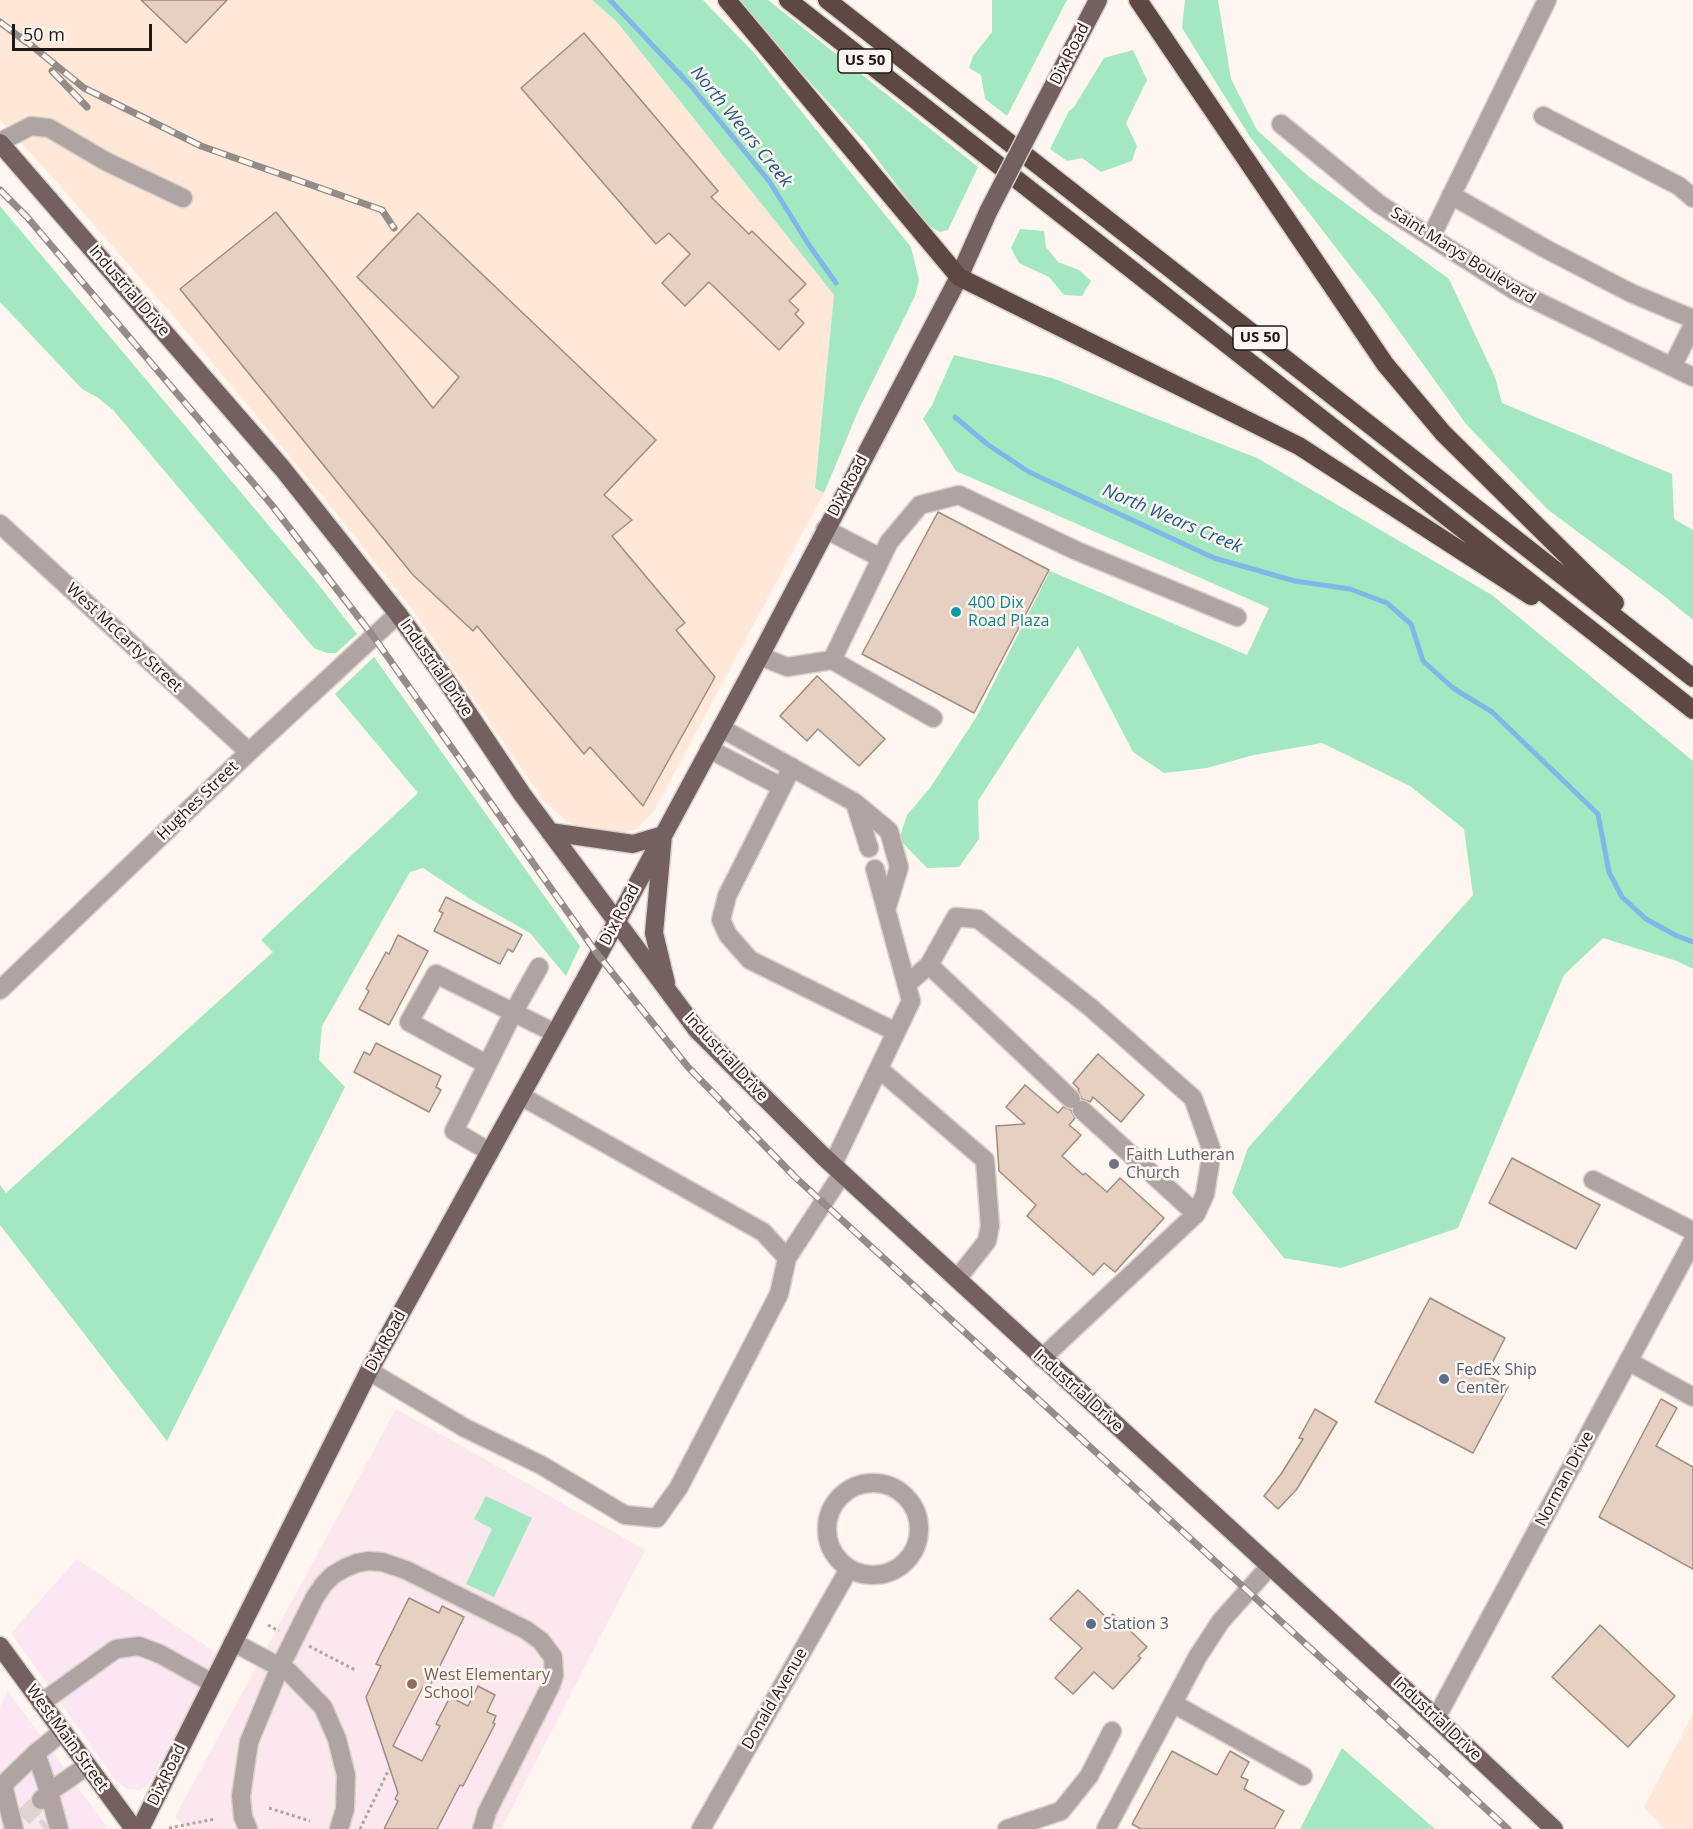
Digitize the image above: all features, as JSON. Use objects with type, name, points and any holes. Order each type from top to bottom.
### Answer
[{"type":"highway","points":[[728,0],[959,277],[1299,446],[1633,663]]},
{"type":"highway","name":"US 50","points":[[788,0],[1693,710]]},
{"type":"highway","name":"US 50","points":[[827,0],[1688,674]]},
{"type":"highway","points":[[1138,0],[1385,364],[1443,433],[1688,674]]},
{"type":"main road","name":"Dix Road","points":[[140,1829],[369,1371],[760,656],[959,277],[989,210],[1098,0]]},
{"type":"main road","name":"Industrial Drive","points":[[0,142],[282,468],[398,614],[446,680],[522,794],[697,1030],[837,1169],[1554,1829]]},
{"type":"main road","points":[[550,832],[633,844],[663,835],[654,933],[668,992]]},
{"type":"main road","name":"West Main Street","points":[[0,1646],[134,1829]]},
{"type":"street","points":[[1431,237],[1547,0]]},
{"type":"street","points":[[1543,116],[1672,183],[1693,198]]},
{"type":"street","name":"Saint Marys Boulevard","points":[[1281,124],[1379,204],[1514,290],[1693,377]]},
{"type":"street","points":[[0,142],[31,126],[49,128],[106,162],[183,198]]},
{"type":"street","points":[[1451,195],[1546,249],[1631,293],[1693,318]]},
{"type":"street","points":[[1672,367],[1693,325]]},
{"type":"street","points":[[832,660],[889,542],[920,505],[959,495],[1077,551],[1237,617]]},
{"type":"street","name":"West McCarty Street","points":[[0,524],[249,752]]},
{"type":"street","points":[[825,529],[881,558]]},
{"type":"street","name":"Hughes Street","points":[[0,990],[249,752],[398,614]]},
{"type":"street","points":[[760,656],[787,667],[832,660],[933,718]]},
{"type":"street","points":[[721,728],[854,801],[889,831],[900,867],[887,907]]},
{"type":"street","points":[[709,749],[782,787]]},
{"type":"street","points":[[792,767],[727,896],[721,920],[728,934],[750,960],[896,1032]]},
{"type":"street","points":[[854,801],[869,848]]},
{"type":"street","points":[[369,1371],[465,1428],[541,1465],[625,1515],[657,1518],[679,1487],[779,1294],[787,1258],[837,1169],[879,1069],[911,1001],[875,869]]},
{"type":"street","points":[[907,984],[929,965],[956,917],[978,919],[1090,1007],[1193,1098],[1212,1151],[1205,1194],[1196,1214],[1042,1358]]},
{"type":"street","points":[[929,965],[1196,1214]]},
{"type":"street","points":[[490,1152],[454,1131],[486,1064],[539,967]]},
{"type":"street","points":[[486,1064],[409,1022],[436,974],[555,1033]]},
{"type":"street","points":[[879,1069],[985,1160],[990,1226],[987,1241],[957,1279]]},
{"type":"street","points":[[521,1096],[763,1232],[787,1258]]},
{"type":"street","points":[[1593,1180],[1693,1232]]},
{"type":"street","name":"Norman Drive","points":[[1436,1718],[1693,1241]]},
{"type":"street","points":[[1628,1361],[1693,1397]]},
{"type":"street","points":[[869,1483],[884,1484],[897,1490],[909,1499],[920,1526],[919,1540],[913,1554],[904,1565],[877,1576],[862,1575],[849,1569],[830,1547],[827,1533],[828,1519],[834,1505],[843,1494],[869,1483]]},
{"type":"street","points":[[248,1829],[243,1817],[241,1796],[247,1752],[279,1667],[324,1584],[345,1568],[369,1561],[388,1563],[406,1570],[526,1630],[541,1641],[553,1657],[554,1676],[551,1685],[487,1812],[482,1829]]},
{"type":"street","points":[[1106,1829],[1198,1656],[1221,1621],[1270,1566]]},
{"type":"street","name":"Donald Avenue","points":[[701,1829],[849,1569]]},
{"type":"street","points":[[233,1642],[289,1672],[323,1707],[337,1739],[346,1775],[345,1809],[339,1829]]},
{"type":"street","points":[[41,1702],[116,1649],[139,1646],[160,1654],[212,1683]]},
{"type":"street","points":[[1174,1704],[1303,1776]]},
{"type":"street","points":[[1007,1829],[1061,1812],[1089,1776],[1112,1731]]},
{"type":"street","points":[[17,1825],[3,1785],[62,1732]]},
{"type":"street","points":[[36,1753],[44,1797],[54,1824]]},
{"type":"street","points":[[44,1797],[87,1766]]},
{"type":"path","points":[[360,1829],[389,1769]]},
{"type":"path","points":[[269,1808],[310,1821]]},
{"type":"path","points":[[169,1828],[215,1819]]},
{"type":"shaded area","points":[[0,0],[592,0],[617,22],[834,295],[815,488],[824,493],[654,811],[638,828],[622,834],[581,829],[564,819],[543,800],[418,617],[325,499],[176,319],[0,120]]},
{"type":"shaded area","name":"West Elementary School","points":[[396,1409],[645,1550],[501,1829],[187,1829],[175,1817]]},
{"type":"shaded area","points":[[77,1559],[218,1654],[149,1784],[139,1790],[127,1789],[116,1781],[11,1633]]},
{"type":"shaded area","points":[[8,1691],[107,1829],[0,1829],[0,1707]]},
{"type":"shaded area","points":[[1693,1714],[1693,1829],[1664,1829],[1644,1807]]},
{"type":"green space","points":[[592,0],[703,0],[755,54],[911,247],[919,280],[915,296],[859,409],[824,493],[815,488],[834,295],[617,22]]},
{"type":"green space","points":[[736,0],[768,0],[978,167],[948,230],[940,232],[927,225],[865,143]]},
{"type":"green space","points":[[992,0],[1067,0],[1007,116],[985,99],[981,75],[969,68],[973,56],[992,32]]},
{"type":"green space","points":[[1185,0],[1218,0],[1231,79],[1257,130],[1308,176],[1449,279],[1495,377],[1502,403],[1672,474],[1674,519],[1693,530],[1693,620],[1547,509],[1466,424],[1379,303],[1250,137],[1182,28]]},
{"type":"green space","points":[[1133,50],[1147,80],[1126,123],[1137,146],[1132,161],[1101,172],[1082,158],[1067,161],[1050,149],[1069,111],[1074,107],[1104,58]]},
{"type":"green space","points":[[0,206],[318,584],[357,634],[336,653],[327,653],[314,648],[113,410],[82,389],[0,302]]},
{"type":"green space","points":[[1020,229],[1044,231],[1046,247],[1058,262],[1079,270],[1091,281],[1082,296],[1064,295],[1049,277],[1019,263],[1011,248]]},
{"type":"green space","points":[[954,355],[1052,378],[1257,458],[1492,595],[1693,761],[1693,969],[1677,961],[1603,938],[1564,975],[1458,1228],[1341,1268],[1284,1258],[1232,1193],[1248,1148],[1473,895],[1464,829],[1410,786],[1322,743],[1254,755],[1207,768],[1164,773],[1133,752],[1078,646],[978,801],[979,839],[959,867],[927,868],[899,839],[907,815],[930,788],[977,716],[1050,571],[1247,655],[1269,608],[956,471],[923,419],[932,405]]},
{"type":"green space","points":[[374,657],[580,946],[566,976],[530,933],[470,899],[423,868],[410,872],[322,1026],[319,1060],[345,1087],[167,1441],[0,1225],[0,1185],[6,1193],[273,952],[261,940],[418,793],[335,694]]},
{"type":"green space","points":[[486,1496],[532,1518],[494,1597],[466,1584],[492,1529],[474,1519]]},
{"type":"green space","points":[[1342,1748],[1435,1829],[1300,1829]]},
{"type":"building","points":[[141,0],[227,0],[186,43]]},
{"type":"building","points":[[584,33],[718,191],[711,197],[749,234],[752,231],[806,284],[789,301],[799,310],[795,314],[804,323],[779,350],[709,282],[685,306],[662,283],[690,254],[669,233],[656,244],[521,88]]},
{"type":"building","points":[[276,212],[433,408],[459,377],[357,277],[418,213],[656,440],[604,495],[632,520],[612,536],[685,623],[676,630],[715,677],[643,806],[590,747],[584,754],[477,626],[473,631],[413,575],[180,289]]},
{"type":"building","name":"400 Dix Road Plaza","points":[[938,512],[1049,570],[974,713],[862,654]]},
{"type":"building","points":[[817,676],[885,739],[859,766],[818,729],[807,741],[780,716]]},
{"type":"building","points":[[446,897],[522,935],[513,952],[508,949],[500,964],[434,931],[443,913],[439,911]]},
{"type":"building","points":[[398,935],[428,951],[389,1025],[359,1009],[369,991],[366,989],[386,952],[389,954]]},
{"type":"building","points":[[376,1043],[441,1076],[436,1087],[441,1090],[429,1112],[354,1072],[364,1052],[370,1055]]},
{"type":"building","points":[[1098,1054],[1144,1095],[1121,1122],[1093,1097],[1090,1102],[1082,1099],[1079,1089],[1073,1083]]},
{"type":"building","points":[[1025,1085],[1058,1113],[1063,1107],[1071,1110],[1075,1118],[1069,1125],[1081,1135],[1062,1156],[1107,1192],[1120,1178],[1164,1218],[1115,1272],[1104,1263],[1093,1275],[1027,1216],[1036,1205],[999,1171],[996,1126],[1025,1124],[1006,1107]]},
{"type":"building","points":[[1512,1158],[1600,1205],[1576,1249],[1489,1203]]},
{"type":"building","points":[[1430,1298],[1505,1338],[1486,1375],[1508,1387],[1473,1453],[1375,1402]]},
{"type":"building","points":[[1661,1399],[1677,1408],[1656,1446],[1693,1467],[1693,1569],[1599,1517]]},
{"type":"building","points":[[1315,1409],[1337,1422],[1297,1489],[1278,1509],[1264,1496],[1303,1439],[1299,1438]]},
{"type":"building","points":[[1078,1590],[1108,1619],[1113,1614],[1147,1647],[1138,1656],[1141,1658],[1113,1689],[1094,1672],[1073,1694],[1055,1678],[1082,1648],[1050,1619]]},
{"type":"building","points":[[409,1598],[439,1613],[442,1606],[464,1617],[428,1690],[423,1687],[393,1746],[422,1761],[440,1726],[436,1724],[450,1697],[468,1706],[478,1686],[495,1695],[487,1712],[496,1716],[493,1723],[495,1724],[463,1786],[460,1785],[437,1829],[384,1829],[398,1801],[395,1799],[398,1793],[366,1697],[381,1666],[376,1664]]},
{"type":"building","points":[[1600,1625],[1675,1696],[1628,1747],[1552,1677]]},
{"type":"building","points":[[1172,1751],[1217,1775],[1230,1751],[1249,1762],[1241,1777],[1248,1780],[1244,1789],[1284,1811],[1274,1829],[1141,1829],[1132,1824]]},
{"type":"waterway","name":"North Wears Creek","points":[[610,0],[691,86],[769,181],[836,283]]},
{"type":"waterway","name":"North Wears Creek","points":[[955,417],[987,444],[1029,472],[1214,558],[1295,581],[1350,589],[1387,603],[1411,624],[1423,661],[1453,688],[1492,712],[1598,814],[1609,872],[1622,897],[1646,919],[1693,942]]},
{"type":"tunnel","points":[[23,1818],[40,1801]]},
{"type":"tunnel","points":[[44,1829],[48,1826]]},
{"type":"railway","points":[[0,22],[26,42]]},
{"type":"railway","points":[[21,37],[84,88],[201,146],[382,210],[394,228]]},
{"type":"railway","points":[[52,71],[87,107]]},
{"type":"railway","points":[[0,190],[27,217],[271,504],[373,636],[598,955],[688,1067],[795,1177],[1508,1829]]},
{"type":"place","name":"400 Dix Road Plaza","points":[[956,612]]},
{"type":"place","name":"Faith Lutheran Church","points":[[1114,1164]]},
{"type":"place","name":"FedEx Ship Center","points":[[1444,1379]]},
{"type":"place","name":"Station 3","points":[[1091,1624]]},
{"type":"place","name":"West Elementary School","points":[[412,1684]]}]
